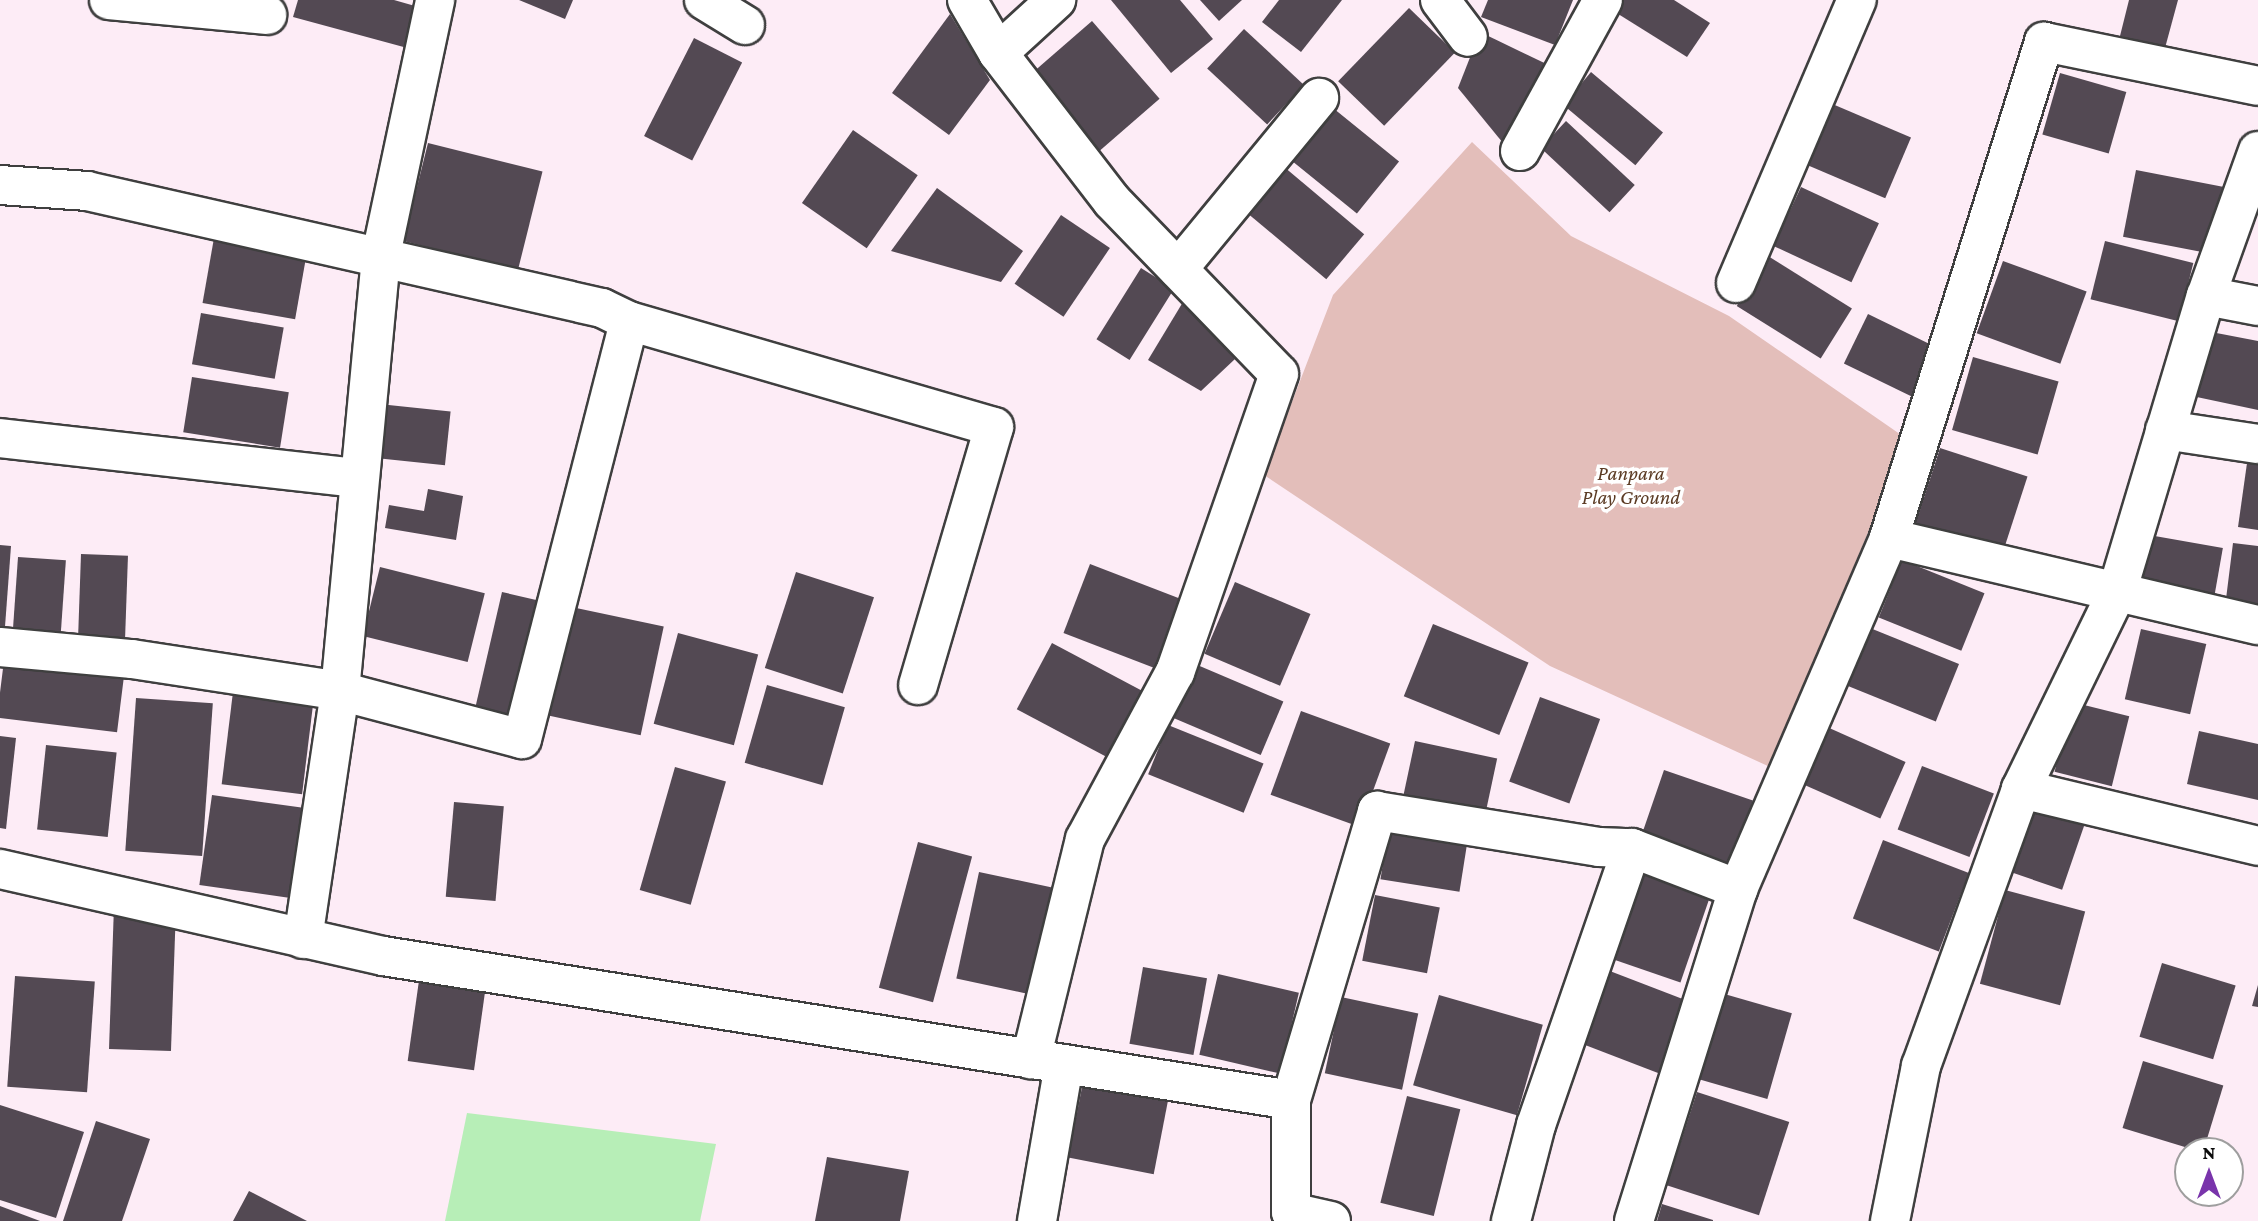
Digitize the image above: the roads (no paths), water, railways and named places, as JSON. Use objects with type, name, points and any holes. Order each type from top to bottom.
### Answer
[{"type":"street","points":[[109,0],[267,15]]},
{"type":"street","points":[[303,939],[341,691],[357,478],[381,255],[435,0]]},
{"type":"street","points":[[704,0],[745,24]]},
{"type":"street","points":[[967,0],[998,53],[1112,201],[1279,374],[1175,672],[1085,839],[1048,1062],[1037,1221]]},
{"type":"street","points":[[998,53],[1056,0]]},
{"type":"street","points":[[1440,0],[1468,37]]},
{"type":"street","points":[[1520,151],[1604,0]]},
{"type":"street","points":[[1736,283],[1857,0]]},
{"type":"street","points":[[1634,1221],[1738,889],[1889,537],[2044,42],[2258,86]]},
{"type":"street","points":[[1178,269],[1319,98]]},
{"type":"street","points":[[1890,1221],[1921,1066],[2021,789],[2117,592],[2206,296],[2258,151]]},
{"type":"street","points":[[0,185],[87,191],[323,247],[381,255],[602,307],[629,321],[994,427],[918,685]]},
{"type":"street","points":[[2206,296],[2258,306]]},
{"type":"street","points":[[0,647],[132,659],[341,691],[522,739],[629,321]]},
{"type":"street","points":[[2165,429],[2258,444]]},
{"type":"street","points":[[0,438],[357,478]]},
{"type":"street","points":[[1889,537],[2258,625]]},
{"type":"street","points":[[2021,789],[2258,846]]},
{"type":"street","points":[[1331,1221],[1291,1212],[1291,1100],[1377,811],[1599,847],[1632,848],[1738,889]]},
{"type":"street","points":[[1511,1221],[1536,1125],[1632,848]]},
{"type":"street","points":[[0,869],[383,956],[1291,1100]]},
{"type":"park label","name":"Panpara Play Ground","points":[[1631,485]]}]
